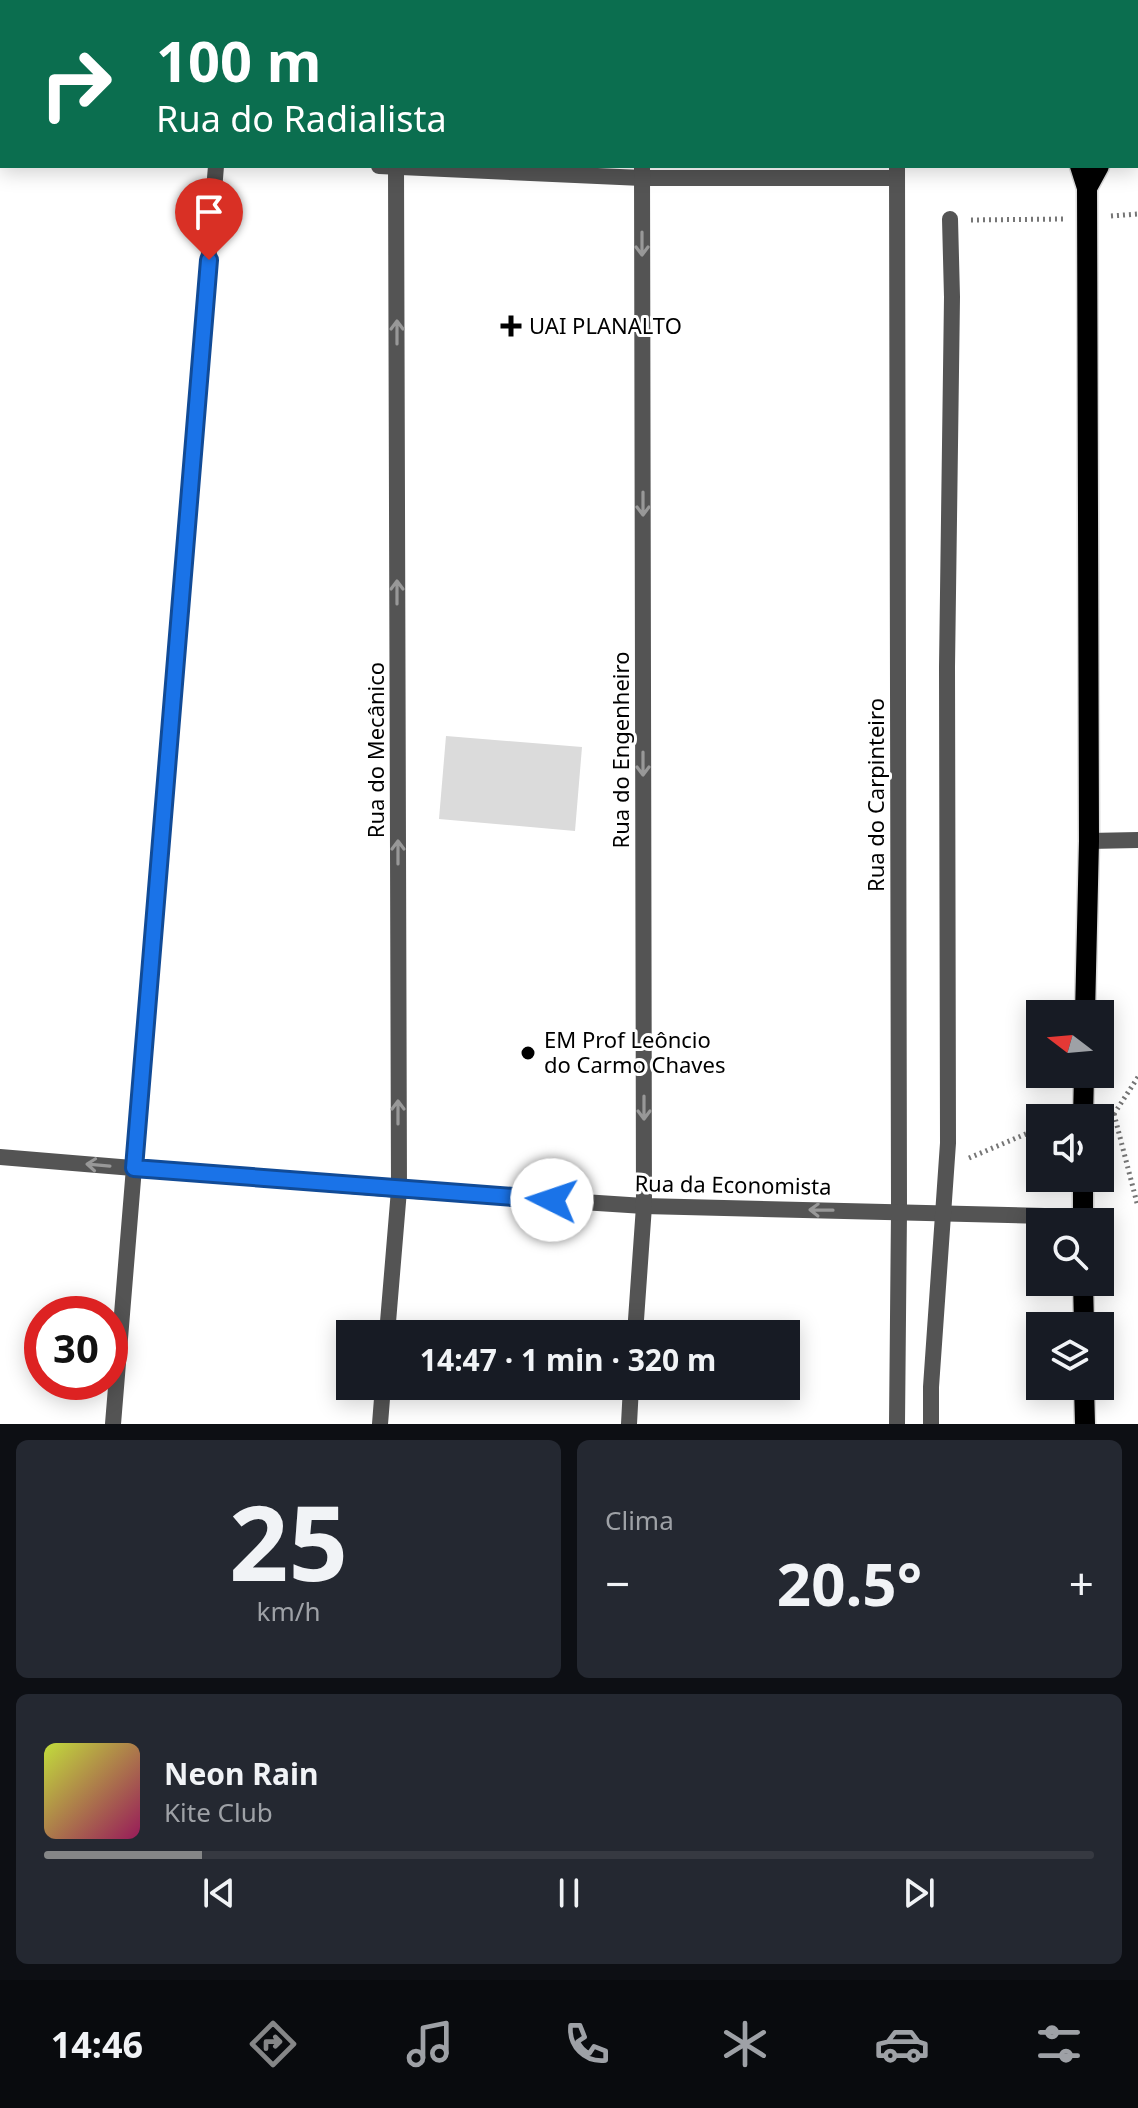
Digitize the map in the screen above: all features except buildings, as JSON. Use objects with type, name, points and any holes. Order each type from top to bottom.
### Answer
[{"type":"main road","points":[[1081,168],[1087,188],[1089,841],[1085,1000]]},
{"type":"main road","points":[[1087,188],[1098,168]]},
{"type":"main road","points":[[1084,1400],[1085,1424]]},
{"type":"street","points":[[113,1424],[216,168]]},
{"type":"street","name":"Rua do Mecânico","points":[[388,1320],[399,1190],[396,168]]},
{"type":"street","points":[[445,168],[897,172]]},
{"type":"street","name":"Rua do Engenheiro","points":[[636,1320],[644,1206],[642,172]]},
{"type":"street","name":"Rua do Carpinteiro","points":[[897,172],[897,1424]]},
{"type":"street","points":[[931,1424],[946,1168],[950,219]]},
{"type":"street","points":[[1089,841],[1138,840]]},
{"type":"street","name":"Rua da Economista","points":[[0,1157],[399,1190],[644,1206],[1026,1217]]},
{"type":"street","points":[[380,1424],[382,1400]]},
{"type":"street","points":[[629,1424],[630,1400]]},
{"type":"path","points":[[950,219],[1041,221],[1138,214]]},
{"type":"path","points":[[1138,1077],[1114,1114],[1138,1207]]},
{"type":"path","points":[[946,1168],[1026,1134]]},
{"type":"shaded area","points":[[446,736],[582,747],[575,831],[439,819]]},
{"type":"place","name":"UAI PLANALTO","points":[[511,326]]},
{"type":"place","name":"EM Prof Leôncio do Carmo Chaves","points":[[528,1053]]},
{"type":"route","points":[[209,260],[134,1168],[552,1200]]}]
